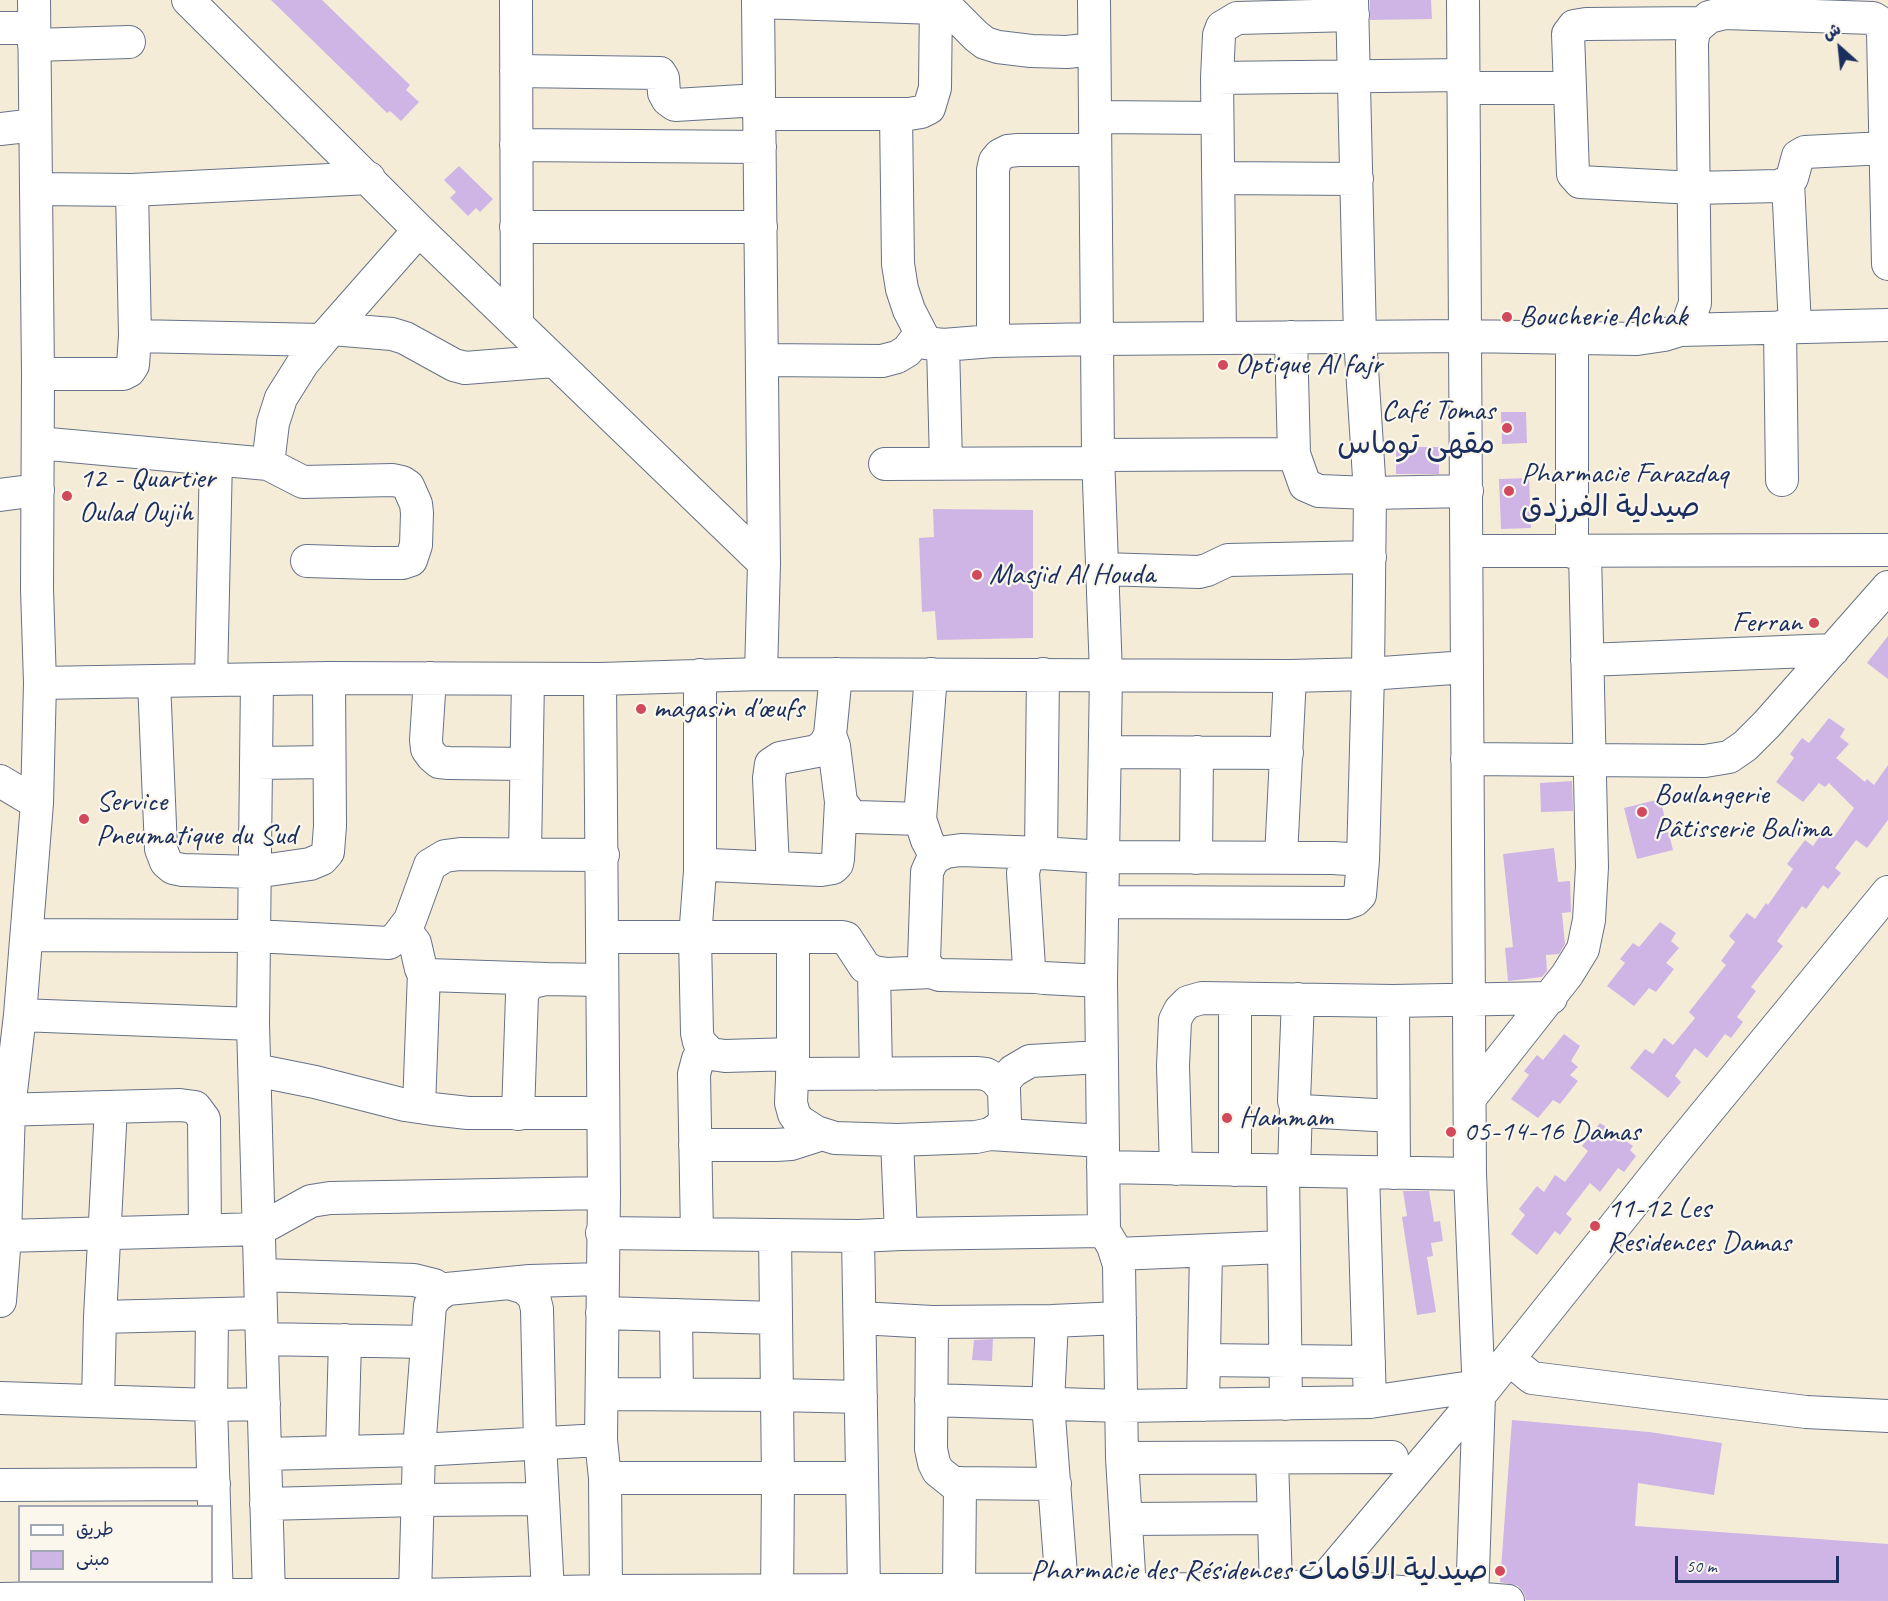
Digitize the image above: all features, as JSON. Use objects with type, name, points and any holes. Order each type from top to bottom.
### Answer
[{"type":"street","points":[[188,0],[419,230],[764,562]]},
{"type":"street","points":[[516,0],[517,325]]},
{"type":"street","points":[[1094,0],[1098,459],[1106,674],[1101,981],[1103,1154],[1110,1242],[1119,1265],[1122,1458],[1130,1590]]},
{"type":"street","points":[[1463,0],[1470,1174],[1479,1391],[1472,1599]]},
{"type":"street","points":[[1569,0],[1573,174],[1580,182],[1694,188],[1778,186],[1788,182]]},
{"type":"street","points":[[760,674],[764,562],[758,1],[937,3],[976,36],[992,45],[1031,51],[1067,52],[1094,49]]},
{"type":"street","points":[[516,71],[660,73],[663,78],[664,93],[675,105],[896,114],[921,112],[929,108],[935,88],[937,3]]},
{"type":"street","points":[[1102,902],[1346,903],[1355,900],[1360,895],[1368,674],[1370,493],[1360,337],[1352,7],[1237,18],[1228,21],[1222,27],[1219,35],[1217,78],[1220,338]]},
{"type":"street","points":[[1568,34],[1574,26],[1586,24],[1689,15],[1709,17],[1725,13],[1873,18],[1881,26],[1885,46],[1888,264]]},
{"type":"street","points":[[1680,330],[1688,323],[1695,303],[1692,43],[1694,30],[1689,15]]},
{"type":"street","points":[[0,28],[34,24],[129,42]]},
{"type":"street","points":[[0,1302],[5,1236],[4,1109],[20,1016],[37,803],[40,683],[37,589],[38,374],[34,24]]},
{"type":"street","points":[[1217,78],[1354,76],[1570,88]]},
{"type":"street","points":[[896,114],[898,264],[902,289],[930,341],[946,463]]},
{"type":"street","points":[[1095,117],[1217,118]]},
{"type":"street","points":[[0,129],[35,125]]},
{"type":"street","points":[[516,145],[760,147]]},
{"type":"street","points":[[1782,480],[1787,327],[1788,182],[1798,156],[1805,152],[1885,148]]},
{"type":"street","points":[[993,342],[993,170],[995,161],[1008,151],[1095,150]]},
{"type":"street","points":[[36,189],[132,190],[369,178]]},
{"type":"street","points":[[1218,178],[1356,179]]},
{"type":"street","points":[[38,374],[112,374],[129,371],[133,365],[135,336],[132,190]]},
{"type":"street","points":[[516,227],[760,227]]},
{"type":"street","points":[[268,464],[273,423],[281,398],[303,363],[419,230]]},
{"type":"street","points":[[762,360],[882,360],[897,357],[930,341],[1466,336],[1637,339],[1664,336],[1680,330],[1888,325]]},
{"type":"street","points":[[135,336],[392,334],[405,338],[454,365],[465,368],[554,361]]},
{"type":"street","points":[[1291,338],[1294,454],[1305,484],[1320,491],[1370,493],[1467,491]]},
{"type":"street","points":[[1470,1098],[1551,998],[1583,949],[1589,920],[1592,867],[1591,760],[1579,552],[1572,338]]},
{"type":"street","points":[[38,443],[268,464],[303,482],[393,480],[402,482],[412,493],[417,513],[416,544],[411,560],[402,563],[307,561]]},
{"type":"street","points":[[885,464],[1294,454]]},
{"type":"street","points":[[211,680],[216,459]]},
{"type":"street","points":[[0,495],[38,490]]},
{"type":"street","points":[[1467,551],[1888,550]]},
{"type":"street","points":[[1102,569],[1198,572],[1228,561],[1370,557]]},
{"type":"street","points":[[1467,759],[1705,761],[1729,757],[1745,746],[1767,724],[1888,587]]},
{"type":"street","points":[[1587,660],[1833,650]]},
{"type":"street","points":[[40,683],[329,678],[600,679],[760,674],[1290,676],[1368,674],[1467,667]]},
{"type":"street","points":[[773,868],[769,778],[771,764],[780,758],[817,751],[825,744],[830,735],[836,674]]},
{"type":"street","points":[[931,674],[920,819],[936,857]]},
{"type":"street","points":[[1041,853],[1043,674]]},
{"type":"street","points":[[700,675],[700,871],[695,938],[699,1042],[711,1054],[725,1056],[793,1064],[876,1074],[986,1074],[995,1079],[1004,1090],[1005,1120],[999,1128],[990,1134],[976,1137],[897,1140],[835,1138],[822,1134],[799,1121],[791,1103],[793,1064],[793,938]]},
{"type":"street","points":[[1281,857],[1290,676]]},
{"type":"street","points":[[154,681],[160,849],[166,862],[173,868],[183,870],[255,872],[310,864],[322,859],[328,852],[330,826],[329,678]]},
{"type":"street","points":[[430,678],[426,740],[427,749],[432,756],[439,762],[449,763],[526,764]]},
{"type":"street","points":[[525,854],[528,679]]},
{"type":"street","points":[[600,679],[604,1192],[601,1440],[605,1478],[606,1591]]},
{"type":"street","points":[[257,680],[254,1024],[269,1596]]},
{"type":"street","points":[[700,871],[711,864],[828,870],[837,864],[841,802],[834,746],[830,735]]},
{"type":"street","points":[[1105,752],[1287,753]]},
{"type":"street","points":[[1196,858],[1197,753]]},
{"type":"street","points":[[256,763],[329,762]]},
{"type":"street","points":[[0,782],[37,803]]},
{"type":"street","points":[[841,802],[850,814],[856,817],[920,819]]},
{"type":"street","points":[[931,972],[924,961],[927,872],[936,857],[946,852],[961,850],[1103,857],[1281,857],[1363,860]]},
{"type":"street","points":[[1036,977],[1029,967],[1023,873],[1026,860],[1031,855],[1041,853]]},
{"type":"street","points":[[27,935],[255,936],[389,943],[400,933],[415,910],[427,873],[435,861],[446,856],[460,854],[603,855]]},
{"type":"street","points":[[1318,1587],[1479,1391],[1509,1359],[1674,1152],[1878,927],[1888,892]]},
{"type":"street","points":[[400,933],[415,942],[424,972],[419,1107]]},
{"type":"street","points":[[602,937],[846,938],[858,960],[874,972],[887,974],[931,972],[940,975],[1101,981]]},
{"type":"street","points":[[424,972],[436,976],[602,980]]},
{"type":"street","points":[[874,972],[876,1074]]},
{"type":"street","points":[[518,1114],[522,995],[526,987],[533,982],[546,979]]},
{"type":"street","points":[[1176,1169],[1173,1066],[1175,1020],[1180,1010],[1188,1002],[1202,998],[1393,1001],[1551,998]]},
{"type":"street","points":[[1235,999],[1235,1170]]},
{"type":"street","points":[[1286,1404],[1284,1247],[1296,1106],[1294,1101],[1298,999]]},
{"type":"street","points":[[1393,1001],[1394,1173]]},
{"type":"street","points":[[20,1016],[254,1024]]},
{"type":"street","points":[[697,1234],[694,1074],[698,1059],[705,1049]]},
{"type":"street","points":[[1001,1085],[1013,1071],[1030,1062],[1101,1057]]},
{"type":"street","points":[[255,1070],[419,1107],[468,1113],[603,1113]]},
{"type":"street","points":[[1296,1106],[1302,1112],[1394,1116]]},
{"type":"street","points":[[98,1401],[111,1107]]},
{"type":"street","points":[[4,1109],[195,1107],[204,1119],[205,1230]]},
{"type":"street","points":[[695,1145],[784,1145],[822,1134]]},
{"type":"street","points":[[990,1134],[1176,1169],[1470,1174]]},
{"type":"street","points":[[897,1140],[901,1234]]},
{"type":"street","points":[[1363,1172],[1370,1402]]},
{"type":"street","points":[[5,1236],[260,1229],[311,1202],[330,1198],[604,1192]]},
{"type":"street","points":[[602,1233],[858,1236],[901,1234],[1110,1242],[1206,1251],[1284,1247]]},
{"type":"street","points":[[775,1235],[777,1596]]},
{"type":"street","points":[[858,1236],[864,1590]]},
{"type":"street","points":[[1203,1405],[1206,1251]]},
{"type":"street","points":[[261,1275],[414,1280],[424,1281],[444,1291]]},
{"type":"street","points":[[415,1595],[418,1450],[430,1305],[444,1291],[470,1286],[602,1279]]},
{"type":"street","points":[[512,1284],[525,1288],[534,1297],[537,1309],[540,1443],[548,1592]]},
{"type":"street","points":[[602,1313],[776,1318]]},
{"type":"street","points":[[100,1317],[212,1315],[345,1340],[427,1342]]},
{"type":"street","points":[[212,1315],[211,1405],[217,1598]]},
{"type":"street","points":[[675,1315],[677,1394]]},
{"type":"street","points":[[860,1318],[932,1322],[1052,1322],[1120,1318]]},
{"type":"street","points":[[932,1322],[931,1449],[934,1463],[945,1478],[953,1483],[1055,1484]]},
{"type":"street","points":[[1052,1322],[1048,1402],[1063,1595]]},
{"type":"street","points":[[342,1452],[345,1340]]},
{"type":"street","points":[[1204,1359],[1369,1362]]},
{"type":"street","points":[[1509,1359],[1532,1378],[1806,1412],[1888,1416]]},
{"type":"street","points":[[931,1400],[1122,1406],[1286,1404],[1370,1402],[1479,1391]]},
{"type":"street","points":[[603,1394],[861,1397]]},
{"type":"street","points":[[0,1398],[211,1405],[264,1404]]},
{"type":"street","points":[[265,1454],[418,1450],[601,1440]]},
{"type":"street","points":[[1122,1458],[1392,1457]]},
{"type":"street","points":[[1272,1458],[1276,1586]]},
{"type":"street","points":[[605,1478],[862,1478]]},
{"type":"street","points":[[959,1590],[960,1483]]},
{"type":"street","points":[[0,1485],[214,1484]]},
{"type":"street","points":[[266,1504],[543,1499]]},
{"type":"street","points":[[1125,1519],[1274,1518]]},
{"type":"street","points":[[0,1599],[415,1595],[459,1597],[606,1591],[777,1596],[864,1590],[959,1590],[1063,1595],[1130,1590],[1276,1586],[1508,1601]]},
{"type":"building","points":[[271,0],[322,0],[410,85],[406,90],[419,102],[401,121],[390,111],[387,113]]},
{"type":"building","points":[[1370,0],[1431,0],[1432,19],[1370,20]]},
{"type":"building","points":[[459,166],[493,199],[480,212],[476,208],[468,216],[450,198],[456,192],[444,180]]},
{"type":"building","points":[[1501,412],[1526,412],[1527,443],[1502,444]]},
{"type":"building","points":[[1396,447],[1439,447],[1439,474],[1396,474]]},
{"type":"building","points":[[1529,478],[1531,528],[1501,529],[1499,479]]},
{"type":"building","name":"Masjid Al Houda","points":[[933,509],[1033,510],[1033,638],[937,640],[935,611],[922,612],[919,538],[934,537]]},
{"type":"building","points":[[1888,636],[1888,679],[1867,663]]},
{"type":"building","points":[[1829,718],[1845,729],[1840,737],[1849,744],[1836,758],[1865,782],[1867,779],[1874,785],[1888,765],[1888,820],[1867,848],[1856,840],[1835,868],[1841,873],[1828,889],[1823,885],[1806,909],[1802,906],[1777,941],[1783,946],[1751,987],[1756,991],[1737,1017],[1743,1022],[1731,1038],[1725,1034],[1707,1058],[1695,1048],[1675,1076],[1681,1082],[1668,1098],[1630,1068],[1645,1049],[1653,1054],[1664,1038],[1673,1045],[1695,1018],[1689,1012],[1726,965],[1721,961],[1735,942],[1729,936],[1747,913],[1755,919],[1766,903],[1768,905],[1793,869],[1787,864],[1805,840],[1813,846],[1824,830],[1834,837],[1854,808],[1829,783],[1825,787],[1819,783],[1803,802],[1776,782],[1794,758],[1790,754],[1802,738],[1809,743]]},
{"type":"building","points":[[1572,781],[1573,811],[1541,812],[1540,783]]},
{"type":"building","points":[[1660,799],[1673,850],[1637,859],[1624,808]]},
{"type":"building","points":[[1554,848],[1558,882],[1570,881],[1571,912],[1562,913],[1565,944],[1559,954],[1546,955],[1547,971],[1542,977],[1508,981],[1505,948],[1513,947],[1503,854]]},
{"type":"building","points":[[1660,922],[1676,933],[1671,941],[1679,948],[1666,963],[1674,969],[1656,992],[1649,988],[1634,1006],[1607,986],[1625,963],[1620,959],[1633,943],[1639,947]]},
{"type":"building","points":[[1564,1034],[1580,1046],[1571,1061],[1578,1067],[1570,1075],[1578,1081],[1560,1104],[1553,1100],[1538,1118],[1511,1099],[1529,1075],[1524,1071],[1537,1055],[1543,1060]]},
{"type":"building","points":[[1600,1123],[1633,1146],[1630,1150],[1636,1156],[1624,1172],[1618,1168],[1600,1192],[1590,1183],[1566,1214],[1572,1219],[1560,1235],[1555,1231],[1537,1255],[1511,1234],[1525,1215],[1519,1209],[1537,1186],[1544,1192],[1555,1175],[1565,1182],[1588,1151],[1582,1146]]},
{"type":"building","points":[[1403,1191],[1429,1191],[1434,1222],[1440,1221],[1443,1241],[1431,1243],[1433,1256],[1427,1257],[1436,1312],[1417,1315],[1402,1217],[1407,1216]]},
{"type":"building","points":[[993,1339],[992,1361],[972,1360],[974,1340]]},
{"type":"building","points":[[1512,1420],[1649,1432],[1722,1443],[1714,1495],[1638,1483],[1635,1526],[1888,1544],[1888,1601],[1526,1600],[1518,1586],[1500,1582]]},
{"type":"place","name":"Boucherie Achak","points":[[1507,317]]},
{"type":"place","name":"Optique Al fajr","points":[[1223,365]]},
{"type":"place","name":"Café Tomas مقهى توماس","points":[[1507,428]]},
{"type":"place","name":"Pharmacie Farazdaq صيدلية الفرزدق","points":[[1509,491]]},
{"type":"place","name":"12 - Quartier Oulad Oujih","points":[[67,496]]},
{"type":"place","name":"Masjid Al Houda","points":[[977,575]]},
{"type":"place","name":"Ferran","points":[[1814,623]]},
{"type":"place","name":"magasin d'œufs","points":[[641,709]]},
{"type":"place","name":"Boulangerie Pâtisserie Balima","points":[[1642,812]]},
{"type":"place","name":"Service Pneumatique du Sud","points":[[84,819]]},
{"type":"place","name":"Hammam","points":[[1227,1118]]},
{"type":"place","name":"05-14-16 Damas","points":[[1451,1132]]},
{"type":"place","name":"11-12 Les Residences Damas","points":[[1595,1226]]},
{"type":"place","name":"Pharmacie des Résidences صيدلية الاقامات","points":[[1500,1571]]}]
